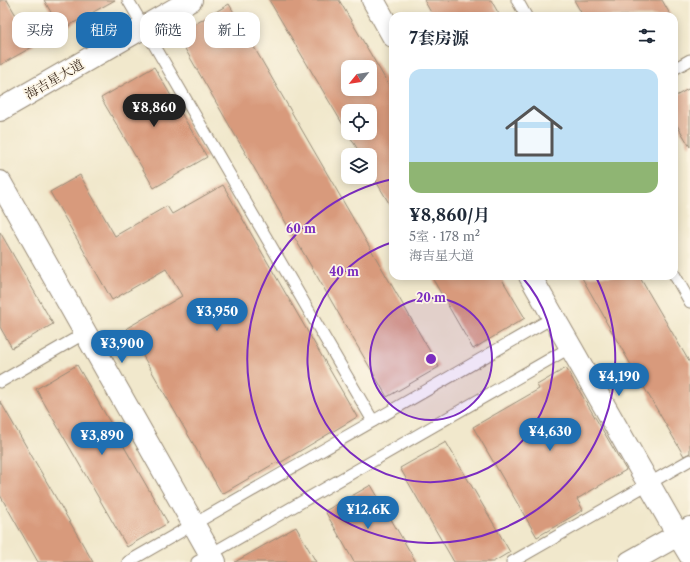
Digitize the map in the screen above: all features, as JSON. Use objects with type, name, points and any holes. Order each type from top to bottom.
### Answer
[{"type":"street","name":"海吉星大道","points":[[170,12],[191,0]]},
{"type":"street","points":[[373,0],[389,29]]},
{"type":"street","name":"海吉星大道","points":[[0,110],[140,29]]},
{"type":"street","points":[[0,182],[193,524],[207,559]]},
{"type":"street","points":[[532,280],[649,483],[684,531],[690,555]]},
{"type":"street","points":[[630,562],[684,531]]},
{"type":"lane","points":[[128,0],[140,20]]},
{"type":"lane","points":[[517,0],[524,12]]},
{"type":"lane","points":[[156,48],[372,421]]},
{"type":"lane","points":[[678,67],[690,60]]},
{"type":"lane","points":[[677,280],[690,302]]},
{"type":"lane","points":[[128,562],[554,317]]},
{"type":"lane","points":[[0,382],[85,332]]},
{"type":"lane","points":[[207,559],[571,347]]},
{"type":"lane","points":[[512,562],[690,460]]},
{"type":"building","points":[[0,0],[7,0],[14,12],[12,12],[12,48],[30,48],[0,65]]},
{"type":"building","points":[[44,0],[115,0],[93,12],[76,12],[76,22],[68,26],[68,12],[51,12]]},
{"type":"building","points":[[269,0],[339,0],[374,60],[341,60],[341,96],[377,96],[377,65],[389,85],[389,203],[377,183],[377,148],[357,148],[352,140],[377,140],[377,104],[341,104],[341,121]]},
{"type":"building","points":[[424,0],[491,0],[498,12],[431,12]]},
{"type":"building","points":[[574,0],[662,0],[669,12],[581,12]]},
{"type":"building","points":[[229,4],[234,12],[216,12]]},
{"type":"building","points":[[204,19],[204,48],[254,48],[439,367],[387,397],[185,48],[196,48],[196,24]]},
{"type":"building","points":[[154,67],[207,157],[154,188],[101,98]]},
{"type":"building","points":[[690,88],[690,147],[678,127],[678,95]]},
{"type":"building","points":[[80,175],[115,236],[167,206],[172,214],[223,185],[357,417],[278,464],[277,462],[222,494],[127,328],[182,296],[166,269],[112,300],[50,192]]},
{"type":"building","points":[[0,232],[53,324],[12,348],[0,327]]},
{"type":"building","points":[[433,280],[502,280],[525,318],[473,349]]},
{"type":"building","points":[[583,280],[641,280],[690,363],[690,453],[684,456]]},
{"type":"building","points":[[77,365],[168,523],[127,547],[36,389]]},
{"type":"building","points":[[566,368],[626,470],[577,499],[583,510],[537,537],[473,427],[539,389],[537,385]]},
{"type":"building","points":[[0,401],[93,562],[38,562],[0,495]]},
{"type":"building","points":[[446,442],[510,552],[493,562],[454,562],[400,468]]},
{"type":"building","points":[[371,485],[416,562],[354,562],[325,511]]},
{"type":"building","points":[[296,527],[316,562],[235,562]]}]
